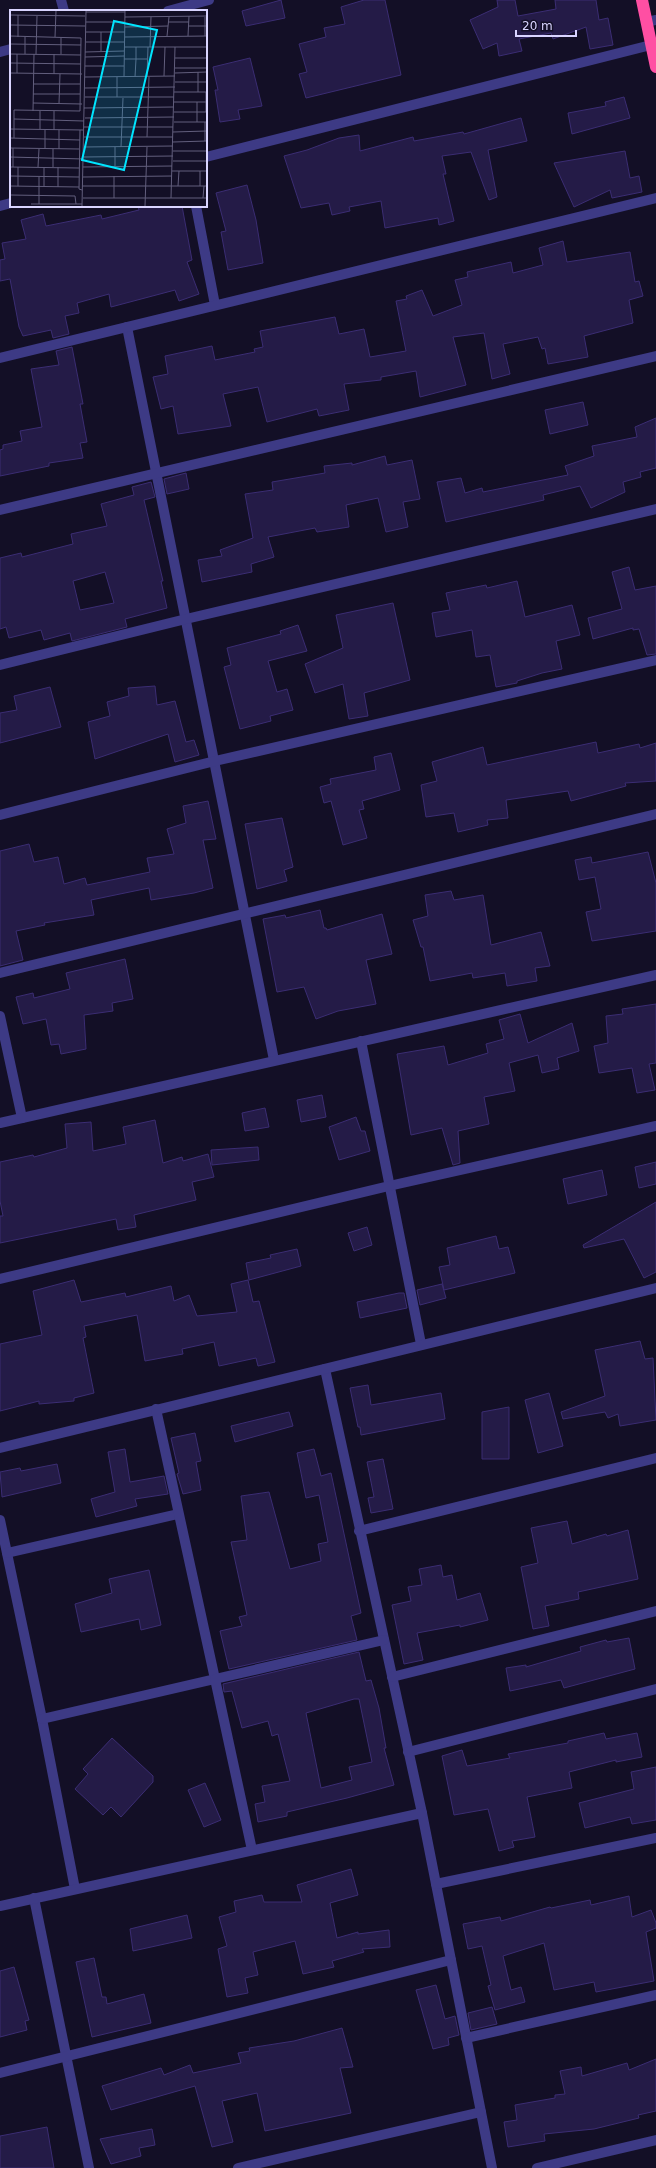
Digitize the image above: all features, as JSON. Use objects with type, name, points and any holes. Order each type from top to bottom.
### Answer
[{"type":"highway","points":[[642,0],[651,21],[651,45],[656,67]]},
{"type":"street","points":[[61,0],[64,10]]},
{"type":"street","points":[[172,10],[209,0]]},
{"type":"street","points":[[207,157],[651,45]]},
{"type":"street","points":[[0,52],[10,49]]},
{"type":"street","points":[[0,358],[656,198]]},
{"type":"street","points":[[0,206],[10,203]]},
{"type":"street","points":[[196,207],[215,305]]},
{"type":"street","points":[[127,327],[274,1060]]},
{"type":"street","points":[[0,510],[656,356]]},
{"type":"street","points":[[0,665],[186,619],[656,509]]},
{"type":"street","points":[[0,815],[215,761],[656,660]]},
{"type":"street","points":[[0,973],[244,912],[656,814]]},
{"type":"street","points":[[0,1123],[656,975]]},
{"type":"street","points":[[0,1016],[22,1118]]},
{"type":"street","points":[[361,1041],[422,1344]]},
{"type":"street","points":[[0,1279],[389,1186],[656,1126]]},
{"type":"street","points":[[0,1448],[656,1288]]},
{"type":"street","points":[[325,1369],[422,1813],[492,2168]]},
{"type":"street","points":[[156,1409],[252,1850]]},
{"type":"street","points":[[359,1530],[656,1458]]},
{"type":"street","points":[[7,1553],[178,1514]]},
{"type":"street","points":[[0,1520],[42,1719],[75,1889]]},
{"type":"street","points":[[392,1677],[656,1610]]},
{"type":"street","points":[[42,1719],[384,1640]]},
{"type":"street","points":[[408,1752],[656,1689]]},
{"type":"street","points":[[0,1906],[422,1813]]},
{"type":"street","points":[[436,1884],[656,1838]]},
{"type":"street","points":[[34,1898],[68,2057],[89,2168]]},
{"type":"street","points":[[0,2073],[451,1960]]},
{"type":"street","points":[[466,2038],[656,1994]]},
{"type":"street","points":[[238,2168],[481,2112]]},
{"type":"street","points":[[538,2168],[656,2140]]},
{"type":"building","points":[[281,0],[285,18],[246,26],[242,11]]},
{"type":"building","points":[[364,0],[385,0],[401,75],[306,98],[299,74],[307,72],[299,44],[326,37],[324,28],[345,24],[341,7]]},
{"type":"building","points":[[497,0],[515,0],[518,16],[556,9],[555,0],[596,0],[599,20],[608,18],[613,45],[590,49],[586,27],[553,39],[551,33],[519,39],[522,51],[499,56],[497,43],[483,49],[470,20],[498,7]]},
{"type":"building","points":[[250,58],[262,106],[238,110],[240,119],[220,122],[215,90],[218,90],[213,67]]},
{"type":"building","points":[[624,97],[630,118],[572,134],[568,113],[606,106],[605,102]]},
{"type":"building","points":[[521,118],[527,141],[488,150],[497,197],[489,200],[471,152],[442,156],[446,174],[443,174],[454,221],[439,225],[438,218],[385,228],[381,201],[349,207],[350,211],[332,215],[329,203],[301,208],[284,156],[307,150],[339,138],[359,135],[360,151],[413,137],[414,141],[463,132],[464,134]]},
{"type":"building","points":[[625,151],[630,178],[639,176],[642,192],[612,198],[610,190],[574,207],[554,163]]},
{"type":"building","points":[[247,185],[256,220],[263,263],[228,270],[221,232],[226,231],[216,193]]},
{"type":"building","points":[[138,207],[182,207],[192,260],[187,262],[199,294],[179,301],[175,290],[111,307],[109,294],[77,303],[79,313],[65,316],[69,334],[53,338],[51,330],[23,336],[19,327],[10,279],[0,281],[0,260],[5,259],[2,243],[26,239],[21,220],[43,214],[46,226],[101,215],[102,219],[139,210]]},
{"type":"building","points":[[563,241],[567,262],[630,252],[635,282],[639,281],[643,296],[629,300],[633,323],[584,336],[588,357],[548,364],[545,348],[542,349],[538,337],[503,344],[510,374],[492,379],[484,333],[453,337],[466,385],[420,397],[416,371],[381,377],[381,380],[344,384],[349,410],[319,416],[317,409],[267,422],[258,387],[223,394],[231,426],[178,434],[173,406],[161,409],[153,377],[168,374],[165,356],[212,346],[215,360],[255,352],[254,349],[263,347],[260,331],[335,317],[339,334],[364,329],[370,357],[406,351],[396,301],[407,299],[406,296],[422,290],[433,316],[462,305],[455,280],[468,277],[467,272],[511,262],[513,273],[543,265],[539,248]]},
{"type":"building","points":[[72,347],[83,404],[80,404],[87,442],[80,443],[83,458],[49,463],[49,466],[0,476],[0,450],[3,449],[3,445],[22,441],[20,431],[42,427],[31,369],[59,365],[56,351]]},
{"type":"building","points":[[583,402],[588,425],[550,434],[545,410]]},
{"type":"building","points":[[656,418],[656,468],[640,472],[641,477],[623,482],[625,492],[591,508],[580,486],[543,495],[544,500],[446,522],[437,482],[461,478],[465,493],[482,488],[483,492],[568,475],[565,466],[594,456],[592,446],[637,437],[635,427]]},
{"type":"building","points":[[385,456],[387,465],[412,460],[420,499],[403,502],[408,527],[386,532],[378,498],[346,505],[349,527],[317,532],[315,528],[268,537],[274,557],[251,564],[252,572],[202,582],[198,560],[222,556],[220,550],[253,538],[245,494],[273,490],[272,482],[325,473],[324,466],[352,463],[352,465]]},
{"type":"building","points":[[186,473],[189,489],[167,494],[164,479]]},
{"type":"building","points":[[151,482],[155,497],[144,500],[163,581],[161,581],[167,608],[125,619],[127,627],[72,641],[70,633],[44,640],[41,630],[9,638],[6,627],[0,629],[0,558],[21,553],[22,557],[73,544],[71,534],[107,526],[101,504],[134,495],[132,487]],"holes":[[[105,572],[114,603],[80,610],[73,581]]]},
{"type":"building","points":[[629,567],[635,590],[656,586],[656,654],[647,655],[639,629],[633,630],[633,628],[593,639],[588,618],[622,609],[612,572]]},
{"type":"building","points":[[517,581],[525,617],[572,605],[580,635],[556,641],[562,669],[542,673],[517,681],[517,683],[496,687],[490,655],[476,657],[472,630],[436,637],[432,613],[450,610],[446,593],[486,585],[487,588]]},
{"type":"building","points":[[393,603],[410,680],[364,693],[368,716],[349,719],[343,684],[315,693],[305,664],[343,648],[336,615]]},
{"type":"building","points":[[298,625],[307,651],[268,661],[277,692],[287,689],[293,710],[270,716],[271,721],[240,729],[224,667],[231,665],[227,648],[281,634],[280,631]]},
{"type":"building","points":[[155,686],[157,705],[175,701],[186,742],[194,740],[199,755],[175,762],[168,734],[95,759],[88,722],[110,716],[107,702],[129,696],[128,688]]},
{"type":"building","points":[[50,687],[61,727],[0,743],[0,713],[17,710],[14,696]]},
{"type":"building","points":[[596,742],[598,753],[639,744],[640,748],[656,743],[656,781],[625,783],[626,786],[571,801],[568,791],[506,800],[508,818],[487,820],[488,825],[458,832],[454,813],[426,817],[421,785],[437,781],[432,762],[483,747],[487,765]]},
{"type":"building","points":[[391,753],[400,790],[362,801],[364,809],[359,810],[367,838],[343,845],[331,801],[324,803],[320,787],[331,784],[330,779],[376,770],[374,757]]},
{"type":"building","points":[[208,801],[216,839],[203,840],[213,888],[194,893],[151,900],[149,888],[91,900],[94,915],[44,923],[45,925],[16,931],[23,960],[0,966],[0,851],[29,844],[34,862],[58,857],[64,884],[85,878],[87,885],[150,872],[147,858],[174,854],[167,829],[186,823],[183,806]]},
{"type":"building","points":[[282,818],[293,867],[284,870],[287,881],[257,889],[245,824]]},
{"type":"building","points":[[648,852],[656,883],[656,931],[592,941],[586,912],[601,909],[595,877],[579,880],[575,860],[591,857],[592,863]]},
{"type":"building","points":[[451,891],[454,900],[483,895],[491,945],[541,932],[550,966],[535,968],[537,981],[507,986],[505,973],[473,978],[472,973],[430,981],[423,947],[421,947],[413,920],[428,916],[425,895]]},
{"type":"building","points":[[320,910],[324,928],[327,930],[382,914],[392,954],[366,960],[376,1004],[338,1011],[316,1019],[304,987],[277,992],[263,919],[285,915],[286,918]]},
{"type":"building","points":[[125,959],[133,999],[112,1003],[113,1011],[84,1015],[86,1049],[61,1054],[59,1044],[51,1045],[46,1019],[23,1024],[16,997],[33,993],[34,998],[70,989],[66,973]]},
{"type":"building","points":[[656,1004],[656,1063],[649,1064],[655,1090],[637,1093],[632,1068],[599,1073],[594,1046],[608,1043],[606,1016],[623,1014],[622,1009]]},
{"type":"building","points":[[520,1014],[528,1043],[572,1023],[579,1051],[557,1058],[559,1069],[542,1073],[538,1055],[509,1063],[515,1091],[484,1097],[489,1124],[458,1131],[460,1163],[453,1165],[442,1128],[411,1135],[397,1054],[444,1046],[448,1065],[488,1053],[486,1044],[504,1039],[499,1020]]},
{"type":"building","points":[[322,1095],[326,1117],[301,1122],[297,1100]]},
{"type":"building","points":[[265,1108],[269,1127],[245,1131],[242,1113]]},
{"type":"building","points":[[356,1117],[361,1131],[365,1131],[370,1151],[339,1160],[329,1127]]},
{"type":"building","points":[[155,1120],[163,1163],[182,1157],[183,1161],[208,1154],[214,1177],[192,1182],[196,1200],[134,1215],[136,1227],[118,1230],[116,1219],[0,1243],[0,1216],[3,1216],[0,1201],[0,1162],[33,1155],[34,1157],[67,1148],[65,1124],[91,1122],[93,1151],[126,1144],[123,1127]]},
{"type":"building","points":[[258,1147],[259,1160],[212,1165],[211,1150]]},
{"type":"building","points":[[656,1162],[656,1184],[639,1188],[635,1167]]},
{"type":"building","points":[[602,1170],[607,1195],[568,1204],[563,1179]]},
{"type":"building","points":[[656,1202],[656,1272],[644,1278],[624,1239],[584,1248],[583,1245]]},
{"type":"building","points":[[367,1227],[372,1245],[354,1251],[348,1233]]},
{"type":"building","points":[[496,1236],[499,1249],[508,1247],[515,1273],[444,1290],[439,1267],[450,1265],[447,1248]]},
{"type":"building","points":[[297,1249],[301,1266],[249,1280],[246,1263],[271,1258],[270,1255]]},
{"type":"building","points":[[74,1280],[81,1302],[125,1293],[126,1297],[171,1286],[174,1301],[189,1295],[197,1316],[237,1312],[231,1284],[248,1280],[253,1302],[259,1301],[275,1362],[258,1366],[256,1358],[219,1366],[214,1342],[182,1349],[183,1354],[145,1361],[137,1315],[84,1326],[86,1337],[83,1338],[94,1393],[74,1398],[74,1401],[39,1404],[39,1401],[0,1411],[0,1344],[42,1335],[33,1291]]},
{"type":"building","points":[[442,1284],[446,1298],[420,1305],[417,1290]]},
{"type":"building","points":[[404,1293],[407,1308],[360,1318],[357,1302]]},
{"type":"building","points":[[640,1341],[645,1359],[653,1358],[656,1420],[620,1426],[618,1414],[608,1418],[605,1412],[563,1419],[561,1412],[605,1396],[595,1350]]},
{"type":"building","points":[[368,1385],[371,1405],[441,1393],[445,1419],[361,1435],[350,1388]]},
{"type":"building","points":[[549,1393],[563,1446],[538,1453],[525,1400]]},
{"type":"building","points":[[509,1407],[509,1459],[482,1459],[482,1412]]},
{"type":"building","points":[[289,1412],[293,1426],[235,1442],[231,1426]]},
{"type":"building","points":[[195,1433],[201,1461],[196,1462],[201,1490],[183,1494],[177,1474],[179,1473],[171,1438]]},
{"type":"building","points":[[125,1449],[130,1482],[164,1476],[168,1494],[135,1499],[137,1506],[96,1517],[91,1499],[115,1492],[108,1452]]},
{"type":"building","points":[[314,1449],[321,1476],[331,1473],[361,1613],[351,1616],[357,1640],[229,1669],[220,1631],[242,1626],[239,1617],[247,1615],[231,1542],[247,1540],[241,1496],[269,1492],[290,1569],[321,1561],[318,1544],[328,1542],[319,1495],[306,1498],[297,1453]]},
{"type":"building","points":[[383,1459],[393,1509],[371,1513],[368,1498],[374,1497],[367,1462]]},
{"type":"building","points":[[57,1464],[61,1483],[2,1497],[0,1472],[20,1468],[21,1471]]},
{"type":"building","points":[[567,1521],[572,1544],[606,1534],[607,1536],[628,1530],[638,1579],[578,1592],[579,1599],[545,1606],[549,1626],[533,1629],[521,1567],[538,1563],[531,1528]]},
{"type":"building","points":[[441,1565],[443,1577],[452,1575],[457,1600],[480,1593],[488,1620],[460,1627],[460,1625],[417,1633],[423,1660],[404,1664],[392,1605],[411,1601],[408,1587],[422,1585],[419,1569]]},
{"type":"building","points":[[149,1570],[161,1625],[141,1630],[139,1619],[81,1632],[75,1604],[112,1593],[109,1579]]},
{"type":"building","points":[[629,1638],[635,1669],[564,1688],[561,1680],[510,1691],[506,1668],[526,1665],[526,1667],[581,1651],[580,1647],[606,1640],[607,1642]]},
{"type":"building","points":[[359,1652],[366,1681],[371,1680],[379,1708],[386,1748],[384,1748],[394,1785],[287,1812],[287,1816],[258,1822],[255,1804],[265,1802],[262,1786],[290,1781],[278,1734],[272,1736],[268,1721],[242,1728],[232,1691],[224,1692],[223,1684]],"holes":[[[354,1699],[359,1699],[372,1762],[349,1767],[352,1780],[321,1788],[306,1713]]]},
{"type":"building","points":[[604,1733],[606,1739],[637,1733],[642,1757],[616,1762],[616,1760],[569,1772],[572,1788],[527,1797],[535,1837],[512,1841],[514,1847],[499,1851],[488,1809],[454,1815],[442,1756],[462,1750],[467,1766],[510,1758],[508,1754],[568,1743],[568,1741]]},
{"type":"building","points":[[112,1738],[153,1776],[153,1782],[121,1817],[111,1807],[103,1815],[75,1789],[88,1774],[83,1769]]},
{"type":"building","points":[[656,1767],[656,1820],[632,1824],[630,1817],[585,1828],[579,1803],[634,1789],[631,1772]]},
{"type":"building","points":[[205,1783],[221,1820],[204,1827],[188,1790]]},
{"type":"building","points":[[351,1869],[358,1895],[330,1903],[337,1938],[358,1932],[358,1934],[389,1930],[390,1947],[362,1949],[364,1952],[332,1961],[334,1967],[303,1974],[295,1941],[253,1952],[258,1975],[245,1978],[248,1993],[227,1997],[218,1949],[227,1946],[219,1917],[236,1912],[234,1901],[262,1895],[264,1902],[302,1902],[297,1885]]},
{"type":"building","points":[[629,1896],[632,1917],[651,1910],[656,1923],[656,1928],[646,1932],[654,1981],[596,1992],[594,1982],[554,1990],[544,1943],[503,1956],[511,1990],[521,1987],[525,2002],[495,2010],[488,1986],[491,1985],[482,1946],[468,1949],[463,1924],[500,1917],[501,1921],[550,1907],[590,1900],[591,1905]]},
{"type":"building","points":[[187,1915],[192,1938],[133,1951],[130,1929]]},
{"type":"building","points":[[94,1958],[102,1997],[106,1997],[107,2004],[144,1994],[151,2023],[92,2037],[76,1962]]},
{"type":"building","points":[[14,1967],[29,2020],[25,2021],[27,2030],[0,2037],[0,1971]]},
{"type":"building","points":[[436,1985],[445,2019],[455,2016],[459,2035],[448,2038],[449,2045],[433,2049],[416,1990]]},
{"type":"building","points":[[492,2007],[497,2024],[471,2030],[468,2013]]},
{"type":"building","points":[[342,2028],[353,2067],[340,2068],[351,2113],[265,2131],[257,2093],[222,2101],[233,2142],[212,2147],[195,2086],[111,2110],[102,2086],[161,2068],[164,2075],[190,2065],[193,2073],[241,2063],[238,2053],[250,2051],[249,2048],[294,2041]]},
{"type":"building","points":[[656,2059],[656,2111],[638,2115],[639,2118],[594,2129],[544,2134],[545,2141],[508,2147],[504,2122],[517,2120],[515,2105],[555,2098],[555,2095],[565,2094],[560,2071],[581,2067],[582,2076],[627,2063],[629,2070]]},
{"type":"building","points":[[47,2127],[54,2168],[0,2168],[0,2136]]},
{"type":"building","points":[[152,2129],[155,2145],[139,2148],[141,2156],[111,2164],[100,2139]]}]
